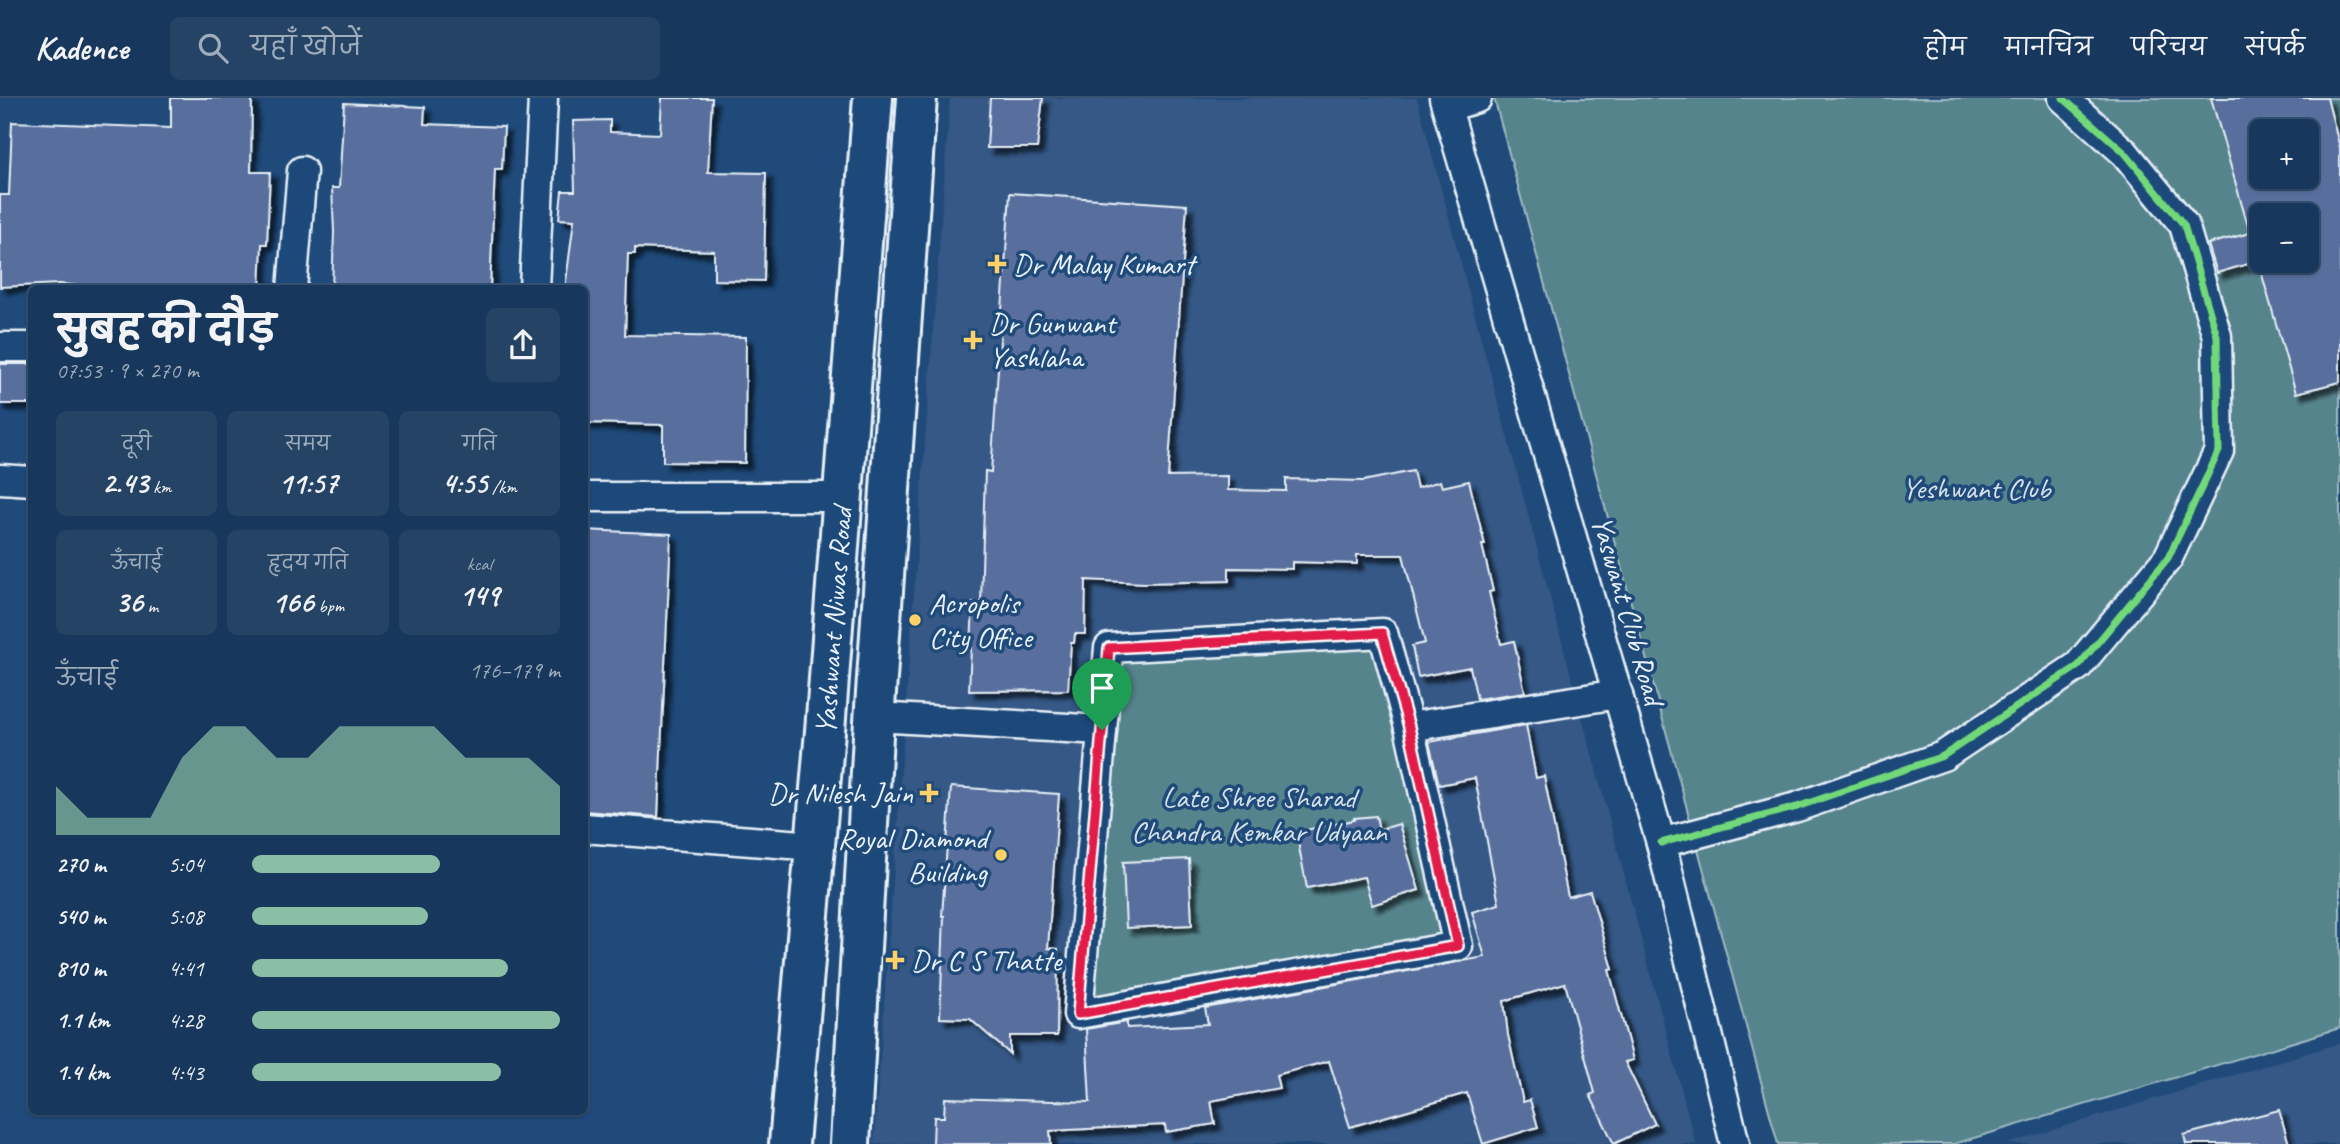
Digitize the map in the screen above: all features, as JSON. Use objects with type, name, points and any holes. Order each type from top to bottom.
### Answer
[{"type":"main road","name":"Yashwant Niwas Road","points":[[789,1144],[873,98]]},
{"type":"main road","name":"Yashwant Niwas Road","points":[[850,1144],[875,717],[917,98]]},
{"type":"street","points":[[534,285],[543,98]]},
{"type":"street","points":[[1446,103],[1477,98]]},
{"type":"street","points":[[1661,843],[1797,807],[1943,756],[2078,666],[2168,558],[2219,451],[2217,336],[2184,225],[2125,153],[2063,98]]},
{"type":"street","name":"Yaswant Club Road","points":[[1446,103],[1661,843],[1735,1144]]},
{"type":"street","points":[[292,285],[302,171]]},
{"type":"street","points":[[0,347],[28,347]]},
{"type":"street","points":[[0,480],[28,481]]},
{"type":"street","points":[[588,497],[843,496]]},
{"type":"street","points":[[1382,633],[1409,727],[1458,946],[1078,1014],[1109,648],[1382,633]]},
{"type":"street","points":[[1409,727],[1618,694]]},
{"type":"street","points":[[875,717],[1102,730]]},
{"type":"street","points":[[588,828],[815,846]]},
{"type":"shaded area","points":[[950,98],[1417,98],[1696,1144],[874,1144]]},
{"type":"shaded area","points":[[2340,1043],[2340,1144],[2006,1144]]},
{"type":"green space","name":"Yeshwant Club","points":[[1494,98],[2340,98],[2340,1028],[1954,1144],[1778,1144]]},
{"type":"green space","name":"Late Shree Sharad Chandra Kemkar Udyaan","points":[[1383,633],[1458,946],[1078,1014],[1109,648]]},
{"type":"building","points":[[171,98],[252,98],[251,172],[270,172],[267,244],[262,244],[260,285],[59,284],[0,287],[0,195],[9,195],[12,122],[171,128]]},
{"type":"building","points":[[662,98],[712,98],[708,172],[766,173],[764,281],[714,280],[714,251],[635,248],[635,254],[628,254],[625,335],[746,337],[745,463],[663,462],[663,425],[588,423],[588,285],[566,285],[574,220],[559,219],[562,191],[575,191],[573,121],[610,120],[610,132],[660,134]]},
{"type":"building","points":[[990,98],[1043,98],[1037,148],[987,148]]},
{"type":"building","points":[[2211,98],[2327,98],[2340,148],[2340,382],[2296,393],[2261,273],[2319,273],[2319,203],[2249,203],[2249,230]]},
{"type":"building","points":[[344,103],[425,107],[424,124],[504,127],[502,169],[495,169],[490,285],[332,285],[332,188],[339,188]]},
{"type":"building","points":[[1010,193],[1187,205],[1168,477],[1228,476],[1228,490],[1286,491],[1286,479],[1363,481],[1413,471],[1417,488],[1440,481],[1442,487],[1469,481],[1485,545],[1482,545],[1493,591],[1489,592],[1501,644],[1514,641],[1525,692],[1477,699],[1470,667],[1418,677],[1412,646],[1425,643],[1403,555],[1357,555],[1357,564],[1292,562],[1292,569],[1229,568],[1229,581],[1144,583],[1086,580],[1085,634],[1075,634],[1074,643],[1071,643],[1068,690],[969,691],[973,603],[981,603],[985,471],[991,472]]},
{"type":"building","points":[[2249,233],[2249,264],[2217,273],[2208,244]]},
{"type":"building","points":[[0,364],[28,364],[28,404],[0,404]]},
{"type":"building","points":[[588,530],[671,534],[658,817],[588,811]]},
{"type":"building","points":[[1526,725],[1536,778],[1544,776],[1568,897],[1590,891],[1613,969],[1609,970],[1633,1060],[1625,1062],[1655,1124],[1614,1144],[1590,1095],[1595,1093],[1565,983],[1504,1001],[1508,1035],[1523,1102],[1530,1100],[1538,1127],[1483,1144],[1467,1093],[1350,1127],[1329,1061],[1276,1075],[1279,1088],[1211,1101],[1215,1124],[1166,1132],[1165,1125],[1050,1131],[1051,1144],[933,1144],[934,1117],[944,1117],[945,1098],[1090,1102],[1086,1029],[1127,1022],[1127,1028],[1208,1024],[1205,1008],[1485,957],[1472,912],[1499,904],[1475,778],[1439,785],[1429,742]]},
{"type":"building","points":[[951,787],[1059,794],[1048,948],[1058,949],[1057,1036],[1010,1036],[1010,1054],[970,1019],[940,1018],[942,916]]},
{"type":"building","points":[[1376,816],[1379,830],[1399,824],[1419,890],[1372,905],[1364,877],[1307,888],[1296,832],[1354,818]]},
{"type":"building","points":[[1189,859],[1192,925],[1126,928],[1123,862]]},
{"type":"building","points":[[2279,1110],[2289,1144],[2186,1144],[2184,1135]]},
{"type":"cycle path","points":[[1661,843],[1797,807],[1943,756],[2078,666],[2168,558],[2219,451],[2217,336],[2184,225],[2125,153],[2063,98]]},
{"type":"cycle path","points":[[1383,633],[1409,727],[1458,946],[1078,1014],[1109,648],[1383,633]]},
{"type":"place","name":"Dr Malay Kumart","points":[[997,264]]},
{"type":"place","name":"Dr Gunwant Yashlaha","points":[[973,340]]},
{"type":"place","name":"Acropolis City Office","points":[[915,620]]},
{"type":"place","name":"Dr Nilesh Jain","points":[[929,793]]},
{"type":"place","name":"Royal Diamond Building","points":[[1001,855]]},
{"type":"place","name":"Dr C S Thatte","points":[[895,960]]},
{"type":"route","points":[[1382,633],[1409,727],[1458,946],[1078,1014],[1102,730],[1109,648],[1382,633]]}]
